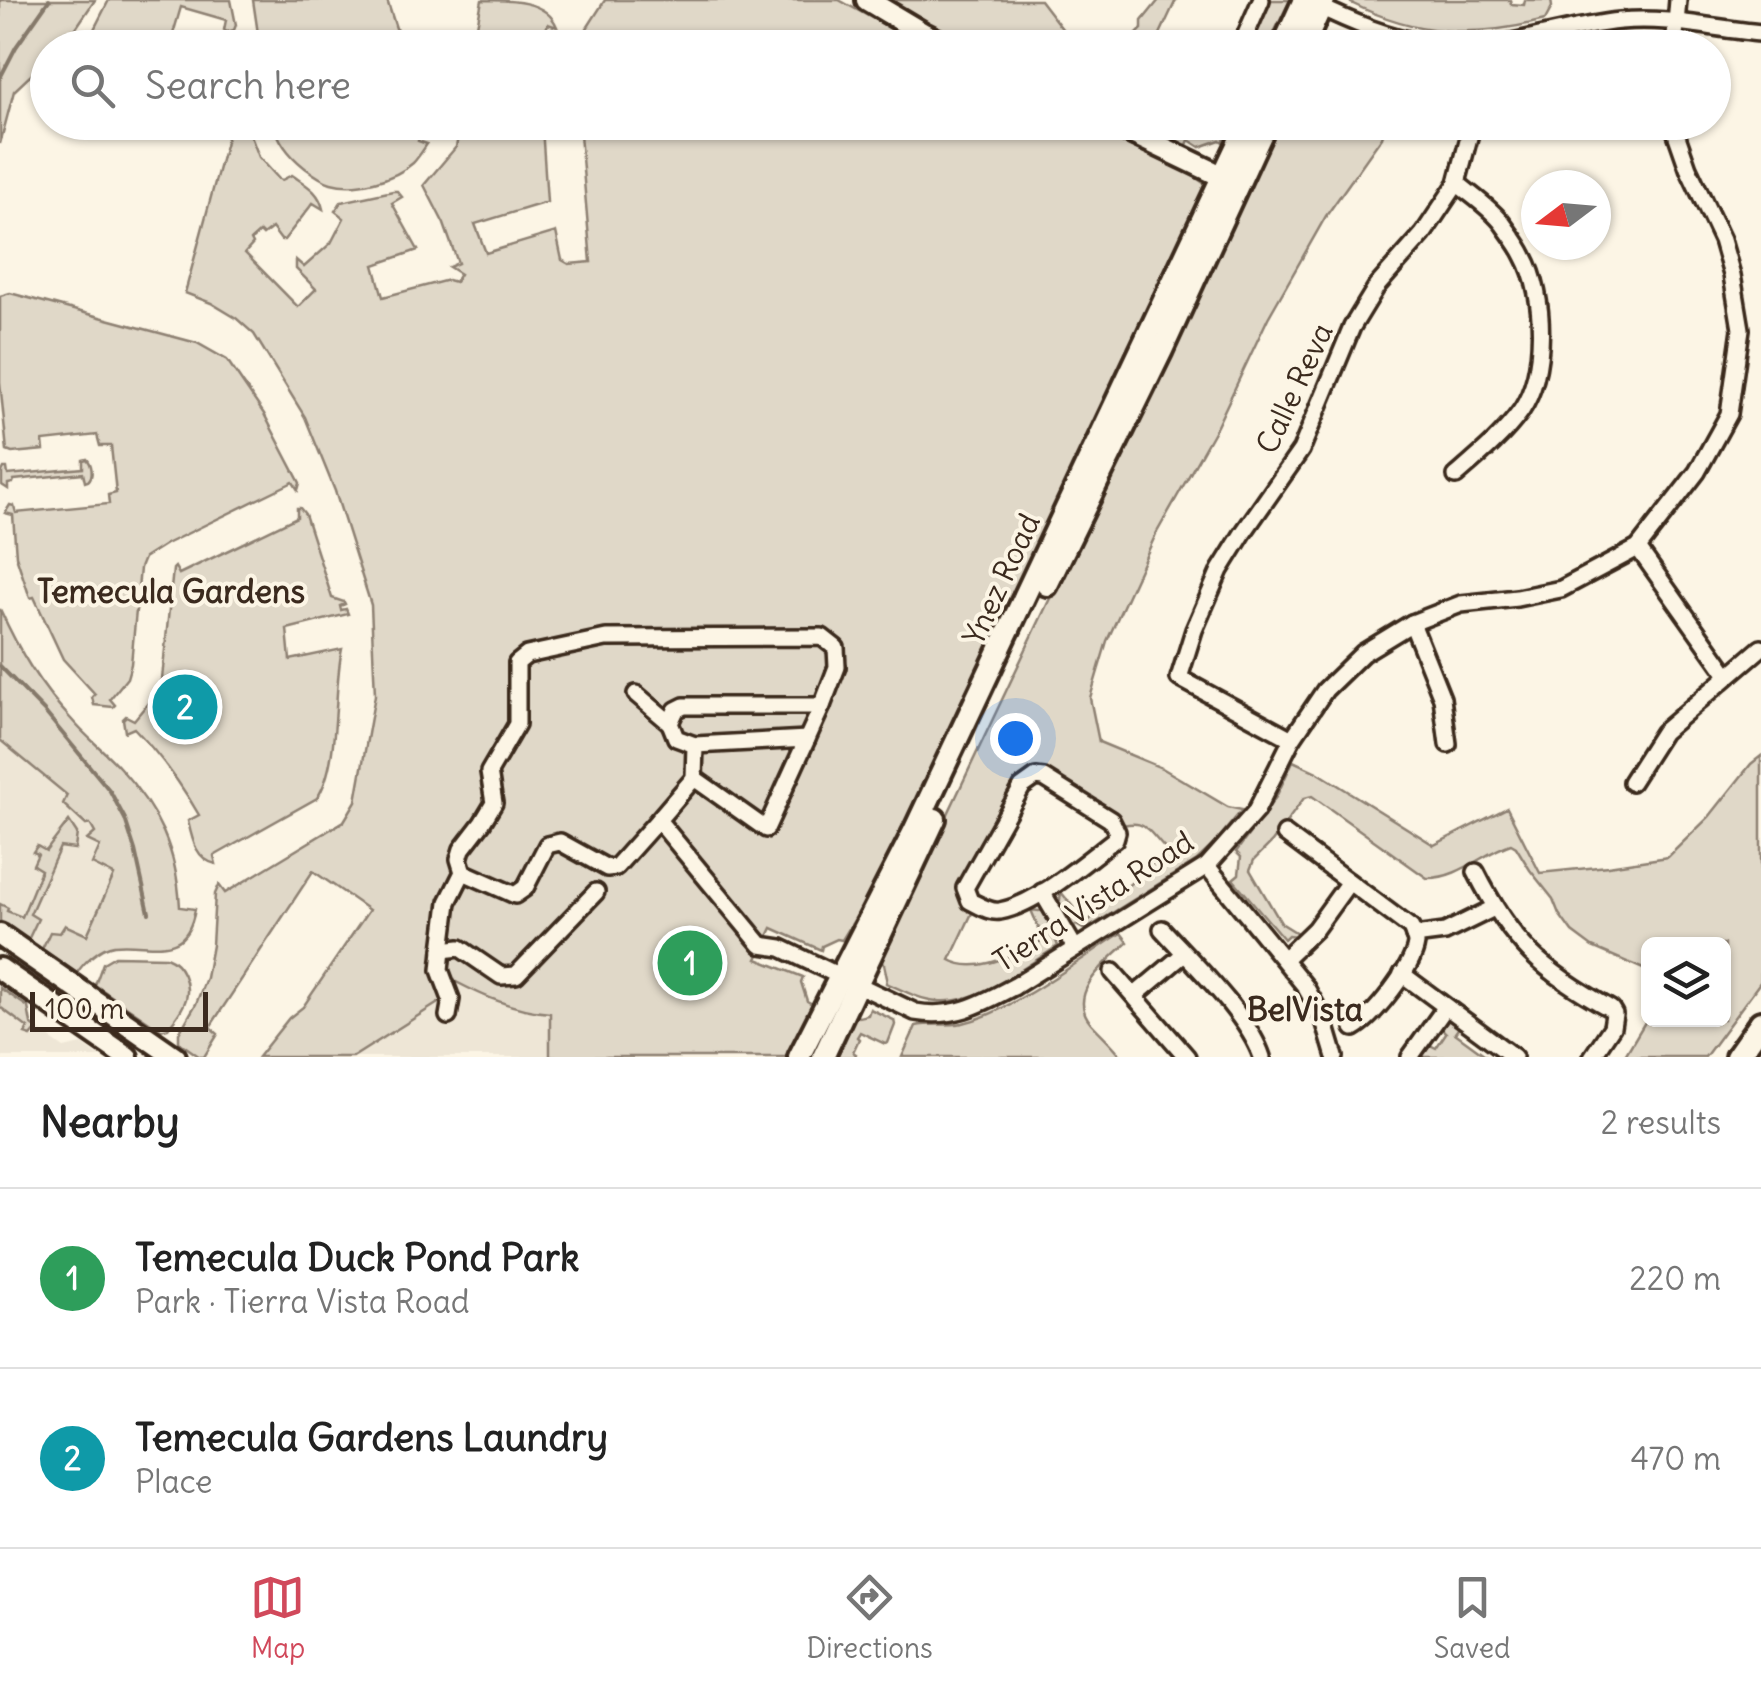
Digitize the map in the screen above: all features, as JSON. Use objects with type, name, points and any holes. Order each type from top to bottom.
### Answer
[{"type":"highway","points":[[1737,1057],[1761,1023]]},
{"type":"main road","points":[[866,0],[917,30]]},
{"type":"main road","points":[[1295,30],[1314,2]]},
{"type":"main road","points":[[1307,30],[1314,2]]},
{"type":"main road","points":[[1146,140],[1231,181]]},
{"type":"main road","name":"Ynez Road","points":[[1231,181],[1243,140]]},
{"type":"main road","name":"Ynez Road","points":[[824,1057],[848,980],[914,831],[1231,181],[1256,140]]},
{"type":"main road","points":[[0,935],[175,1057]]},
{"type":"main road","points":[[0,969],[127,1057]]},
{"type":"main road","name":"Ynez Road","points":[[799,1057],[848,980]]},
{"type":"street","points":[[1248,30],[1261,0]]},
{"type":"street","points":[[1675,30],[1678,0]]},
{"type":"street","points":[[1314,2],[1377,30]]},
{"type":"street","points":[[1567,30],[1622,21],[1675,20],[1761,34]]},
{"type":"street","name":"Calle Reva","points":[[1292,739],[1179,678],[1194,630],[1220,570],[1302,450],[1352,327],[1377,286],[1423,234],[1457,183],[1468,140]]},
{"type":"street","name":"Tierra Vista Road","points":[[658,820],[761,945],[781,948],[915,1012],[938,1014],[964,1011],[1015,986],[1206,866],[1256,811],[1292,739],[1326,690],[1363,653],[1412,623],[1461,604],[1562,588],[1638,548],[1696,472],[1729,414],[1741,328],[1722,240],[1678,140]]},
{"type":"street","points":[[1456,476],[1492,446],[1522,408],[1538,368],[1541,333],[1538,302],[1526,258],[1500,220],[1457,183]]},
{"type":"street","points":[[1741,328],[1761,329]]},
{"type":"street","points":[[1638,548],[1728,675]]},
{"type":"street","points":[[1412,623],[1442,698],[1448,744]]},
{"type":"street","points":[[694,744],[694,778],[616,867],[608,868],[560,842],[547,845],[525,888],[516,895],[463,872],[458,859],[494,803],[489,772],[517,724],[516,663],[526,654],[606,638],[822,637],[836,648],[837,667],[822,706],[766,829],[694,778]]},
{"type":"street","points":[[1631,782],[1662,732],[1761,648]]},
{"type":"street","points":[[636,694],[670,723],[676,738],[694,744],[807,739]]},
{"type":"street","points":[[670,723],[676,710],[684,706],[822,706]]},
{"type":"street","points":[[1036,777],[1044,778],[1111,820],[1118,832],[1042,892],[994,912],[970,901],[965,888],[1022,787],[1036,777]]},
{"type":"street","points":[[1284,834],[1411,928],[1414,936],[1416,944],[1402,974],[1366,1020],[1354,1028]]},
{"type":"street","points":[[1206,866],[1304,986],[1324,1020],[1335,1057]]},
{"type":"street","points":[[448,1016],[451,998],[440,970],[442,950],[448,902],[463,872]]},
{"type":"street","points":[[1476,872],[1494,908],[1518,942],[1542,965],[1611,1009],[1612,1027],[1592,1057]]},
{"type":"street","points":[[1284,959],[1315,930],[1349,882]]},
{"type":"street","points":[[442,950],[460,948],[501,976],[516,975],[596,892]]},
{"type":"street","points":[[1042,892],[1075,948]]},
{"type":"street","points":[[1414,936],[1446,932],[1494,908]]},
{"type":"street","points":[[1162,929],[1241,1018],[1262,1057]]},
{"type":"street","points":[[1134,996],[1184,954]]},
{"type":"street","points":[[1113,972],[1187,1057]]},
{"type":"street","points":[[1402,974],[1514,1057]]},
{"type":"street","points":[[1410,1057],[1445,1008]]},
{"type":"shaded area","points":[[0,0],[95,0],[75,30],[30,30],[30,76],[14,91],[0,144]]},
{"type":"shaded area","points":[[109,0],[231,0],[236,25],[234,30],[224,30],[226,20],[181,7],[174,30],[94,30]]},
{"type":"shaded area","points":[[253,0],[387,0],[397,30],[257,30]]},
{"type":"shaded area","points":[[482,0],[515,1],[536,7],[545,11],[557,27],[548,24],[546,30],[476,30]]},
{"type":"shaded area","points":[[605,0],[839,0],[893,30],[586,30]]},
{"type":"shaded area","points":[[886,0],[1040,0],[1063,30],[941,30]]},
{"type":"shaded area","points":[[1159,0],[1176,0],[1162,30],[1141,30],[1142,21]]},
{"type":"shaded area","points":[[1271,0],[1290,0],[1275,30],[1257,30]]},
{"type":"shaded area","points":[[1350,0],[1510,0],[1511,4],[1524,5],[1525,0],[1551,0],[1552,7],[1545,20],[1519,26],[1438,30],[1400,22]]},
{"type":"shaded area","points":[[226,140],[252,140],[259,157],[279,179],[292,175],[311,189],[321,203],[323,209],[313,203],[284,240],[272,228],[263,235],[260,232],[245,253],[298,307],[316,289],[296,269],[296,260],[304,267],[331,243],[344,218],[335,211],[341,202],[393,191],[402,197],[392,203],[418,250],[374,265],[383,297],[448,280],[455,282],[460,274],[449,267],[458,263],[424,185],[456,147],[457,140],[543,140],[547,202],[475,224],[486,253],[556,232],[562,260],[569,264],[591,262],[580,140],[1118,140],[1186,171],[1205,184],[1207,191],[909,830],[842,940],[822,946],[821,950],[772,928],[757,959],[803,977],[807,1001],[812,1004],[786,1057],[550,1057],[550,1013],[504,1003],[434,970],[443,1000],[353,1057],[258,1057],[289,1018],[303,1007],[369,910],[313,871],[210,1027],[218,1034],[204,1057],[179,1042],[179,1033],[206,978],[219,885],[225,893],[344,821],[356,801],[375,695],[371,605],[335,491],[305,417],[254,334],[211,303],[185,293]]},
{"type":"shaded area","points":[[418,140],[427,144],[413,163],[396,174],[362,184],[341,185],[313,174],[281,142]]},
{"type":"shaded area","points":[[1189,140],[1220,140],[1200,147]]},
{"type":"shaded area","points":[[1267,140],[1380,140],[1326,216],[1268,318],[1217,426],[1156,534],[1107,641],[1090,698],[1099,742],[1162,768],[1228,807],[1242,810],[1197,860],[1085,930],[1072,927],[1056,901],[1060,900],[1061,892],[1086,923],[1167,851],[1148,829],[1129,824],[1108,829],[1041,784],[1032,786],[1025,798],[1009,791],[982,840],[987,843],[965,902],[973,911],[950,960],[985,964],[1044,940],[1031,910],[1043,910],[1061,936],[1056,941],[1058,946],[1001,982],[953,1001],[925,999],[886,983],[884,964],[880,962]]},
{"type":"shaded area","points":[[10,293],[197,343],[227,360],[264,414],[300,483],[298,490],[293,482],[144,558],[131,664],[127,678],[110,699],[113,707],[94,705],[95,694],[63,659],[34,597],[30,598],[16,556],[13,515],[5,513],[10,505],[16,513],[109,504],[108,495],[116,493],[111,446],[100,446],[97,435],[43,441],[44,450],[7,451],[0,382],[0,296]]},
{"type":"shaded area","points":[[87,459],[92,473],[85,482],[83,473],[14,480],[8,489],[2,485],[4,468],[8,475],[83,468],[83,460]]},
{"type":"shaded area","points":[[297,508],[305,514],[332,598],[344,602],[341,610],[346,609],[348,614],[287,629],[290,660],[342,649],[329,766],[317,798],[214,856],[216,864],[196,848],[188,821],[199,815],[184,791],[134,728],[125,732],[123,719],[126,716],[134,720],[162,679],[173,569],[179,574],[297,517]]},
{"type":"shaded area","points":[[0,609],[39,680],[77,726],[120,768],[155,815],[175,867],[180,907],[195,909],[190,926],[175,943],[109,946],[77,973],[42,949],[50,932],[60,933],[65,925],[87,935],[114,875],[92,864],[100,846],[87,840],[95,833],[90,824],[86,825],[63,804],[67,795],[0,740]]},
{"type":"shaded area","points":[[0,740],[65,792],[86,815],[115,875],[71,969],[0,921]]},
{"type":"shaded area","points":[[1761,756],[1761,981],[1731,1022],[1731,937],[1641,937],[1641,968],[1592,947],[1572,932],[1553,899],[1511,844],[1460,870],[1427,878],[1312,796],[1304,798],[1250,870],[1281,923],[1302,936],[1299,940],[1288,935],[1284,939],[1233,879],[1239,874],[1241,857],[1236,852],[1276,797],[1293,761],[1434,845],[1507,808],[1540,873],[1668,857],[1709,817]]},
{"type":"shaded area","points":[[69,821],[77,833],[75,849],[60,847],[30,914],[38,919],[28,940],[0,921],[0,904],[22,917],[41,870],[33,865],[38,854],[33,852],[37,846],[46,851]]},
{"type":"shaded area","points":[[1121,933],[1128,942],[1092,978],[1083,1000],[1084,1012],[1119,1053],[1118,1057],[902,1057],[916,1026],[963,1023],[1002,1009]]},
{"type":"shaded area","points":[[115,956],[166,957],[180,969],[187,987],[186,999],[168,1028],[161,1030],[95,985],[103,963]]},
{"type":"shaded area","points":[[432,969],[515,1008],[550,1013],[550,1057],[338,1057]]},
{"type":"shaded area","points":[[0,988],[28,1007],[31,1025],[64,1048],[82,1044],[100,1057],[0,1057]]},
{"type":"shaded area","points":[[0,988],[28,1007],[31,1024],[37,1029],[31,1036],[25,1034],[28,1028],[0,1007]]},
{"type":"shaded area","points":[[870,1009],[894,1020],[888,1043],[860,1032],[855,1057],[834,1057],[855,1015],[868,1015]]},
{"type":"shaded area","points":[[1448,1020],[1460,1026],[1455,1033],[1488,1057],[1419,1057],[1428,1044],[1436,1048],[1446,1033],[1440,1027]]},
{"type":"shaded area","points":[[1642,1027],[1727,1027],[1705,1057],[1624,1057]]},
{"type":"waterway","points":[[0,78],[49,0]]},
{"type":"waterway","points":[[0,666],[44,711],[110,791],[135,850],[149,913]]},
{"type":"place","name":"Temecula Gardens Laundry","points":[[185,707]]},
{"type":"place","name":"Temecula Duck Pond Park","points":[[690,963]]},
{"type":"district","name":"Temecula Gardens","points":[[171,591]]},
{"type":"district","name":"BelVista","points":[[1305,1009]]}]
